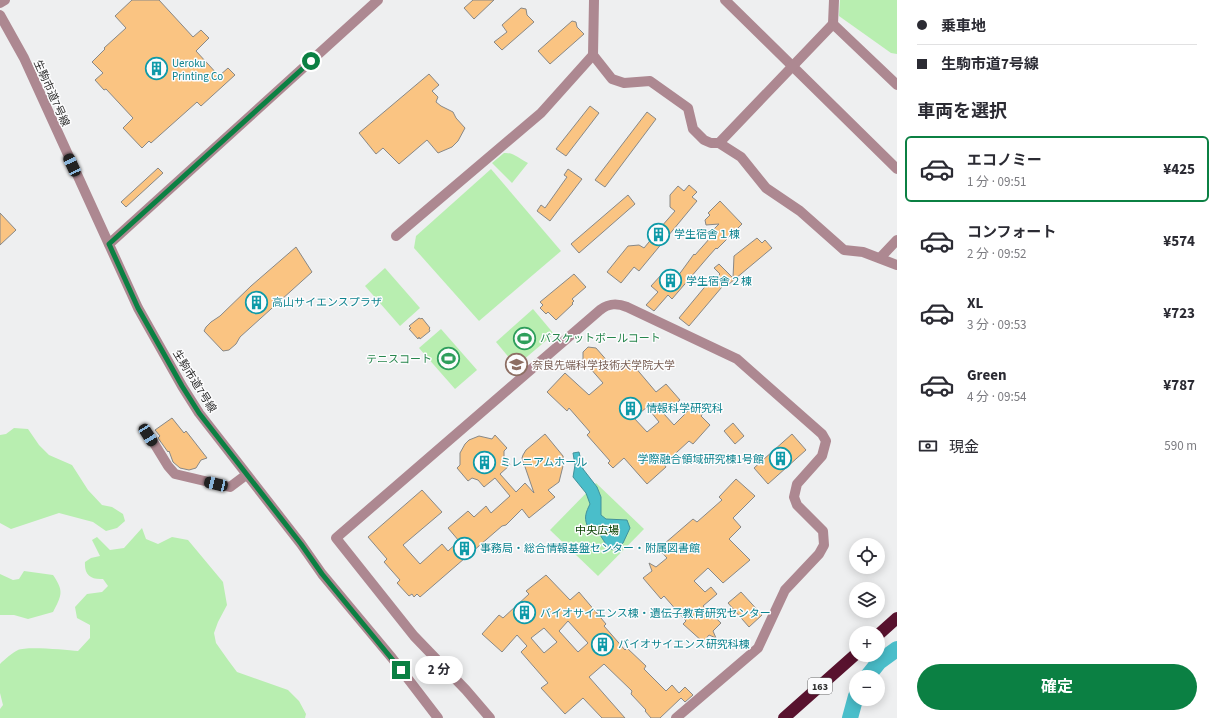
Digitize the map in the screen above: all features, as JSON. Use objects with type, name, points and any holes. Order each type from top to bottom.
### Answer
[{"type":"highway","points":[[885,629],[897,618]]},
{"type":"highway","name":"163","points":[[784,718],[849,660]]},
{"type":"street","points":[[0,3],[5,0]]},
{"type":"street","points":[[109,244],[378,0]]},
{"type":"street","points":[[594,0],[593,55],[612,79],[624,83],[650,81],[688,108],[693,129],[704,140],[711,143],[719,143],[741,157],[766,188],[800,211],[844,250],[863,252],[897,265]]},
{"type":"street","points":[[725,0],[897,169]]},
{"type":"street","points":[[719,143],[833,24],[834,0]]},
{"type":"street","name":"生駒市道7号線","points":[[0,14],[24,58],[138,308],[182,386],[199,413],[301,544],[322,574],[392,658],[438,718]]},
{"type":"street","points":[[833,24],[897,85]]},
{"type":"street","points":[[396,236],[541,113],[593,55]]},
{"type":"street","points":[[880,258],[897,240]]},
{"type":"street","points":[[490,718],[466,690],[414,636],[336,538],[600,310],[607,305],[614,304],[627,307],[737,359],[822,434],[826,441],[822,456],[796,484],[794,497],[797,505],[823,531],[824,544],[819,554],[785,590],[758,648],[676,718]]},
{"type":"street","points":[[148,435],[168,466],[175,474],[230,487],[246,475]]},
{"type":"green space","points":[[840,0],[897,0],[897,54],[891,53],[839,16]]},
{"type":"green space","points":[[504,153],[514,155],[528,163],[512,183],[492,163]]},
{"type":"green space","points":[[491,169],[561,251],[479,321],[414,248],[416,236]]},
{"type":"green space","name":"テニスコート","points":[[385,268],[420,308],[400,326],[365,286]]},
{"type":"green space","name":"バスケットボールコート","points":[[533,309],[554,334],[516,366],[496,342]]},
{"type":"green space","name":"テニスコート","points":[[441,329],[477,370],[455,389],[419,348]]},
{"type":"green space","points":[[14,428],[28,429],[39,445],[49,455],[72,465],[88,490],[102,505],[112,507],[123,514],[125,521],[117,528],[106,531],[93,522],[59,513],[11,529],[0,523],[0,435],[6,434]]},
{"type":"green space","name":"中央広場","points":[[596,483],[644,529],[598,576],[550,530]]},
{"type":"green space","points":[[142,528],[146,539],[158,544],[172,537],[188,540],[223,582],[227,605],[214,633],[216,643],[237,672],[288,690],[299,701],[306,714],[305,718],[0,718],[0,709],[3,705],[0,693],[0,664],[4,660],[18,650],[29,648],[78,651],[90,638],[90,625],[77,618],[75,607],[87,594],[102,592],[108,586],[103,579],[95,579],[87,573],[85,562],[91,558],[100,556],[92,540],[97,537],[110,550],[124,548]]},
{"type":"green space","points":[[24,571],[53,575],[59,585],[60,597],[53,612],[28,619],[14,615],[0,615],[0,574],[13,580],[19,579]]},
{"type":"water","points":[[579,452],[583,469],[597,487],[601,497],[601,515],[606,519],[627,520],[630,528],[623,543],[615,550],[608,547],[599,534],[587,525],[586,514],[590,504],[586,493],[573,477],[575,465],[573,453]]},
{"type":"building","name":"Ueroku Printing Co","points":[[132,0],[159,0],[193,37],[201,30],[209,38],[196,51],[219,76],[228,68],[235,75],[201,106],[197,102],[151,143],[149,141],[142,148],[123,128],[133,118],[106,89],[104,90],[95,80],[103,73],[92,62],[105,49],[104,48],[126,28],[115,16]]},
{"type":"building","points":[[473,0],[494,0],[474,19],[464,8]]},
{"type":"building","points":[[521,8],[526,9],[527,15],[534,22],[502,50],[494,42],[507,32],[502,25]]},
{"type":"building","points":[[572,21],[576,22],[577,27],[584,34],[550,64],[538,51]]},
{"type":"building","points":[[429,74],[439,85],[432,91],[438,97],[436,102],[453,112],[465,128],[458,141],[452,147],[438,153],[427,140],[399,164],[383,148],[376,154],[359,133]]},
{"type":"building","points":[[590,106],[599,113],[566,156],[556,149]]},
{"type":"building","points":[[647,112],[656,119],[605,187],[595,180]]},
{"type":"building","points":[[158,168],[163,173],[126,207],[121,202]]},
{"type":"building","points":[[568,169],[582,179],[550,221],[537,211],[541,205],[545,208],[567,177],[564,175]]},
{"type":"building","name":"学生宿舎１棟","points":[[689,185],[697,192],[692,197],[697,201],[639,271],[634,267],[621,283],[607,272],[628,246],[639,245],[644,248],[658,231],[658,228],[661,227],[675,211],[670,207],[670,195],[678,186],[684,191]]},
{"type":"building","points":[[628,195],[635,204],[579,253],[571,244]]},
{"type":"building","points":[[720,201],[742,224],[717,249],[716,248],[672,299],[668,295],[654,311],[646,305],[658,292],[651,286],[662,274],[673,273],[678,276],[694,254],[695,255],[710,238],[708,235],[719,224],[706,225],[705,220],[710,215],[708,213]]},
{"type":"building","points":[[0,213],[16,230],[0,245]]},
{"type":"building","points":[[757,238],[762,243],[765,240],[772,248],[729,284],[727,281],[689,326],[679,318],[713,277],[715,279],[720,274],[714,268],[719,264],[733,278],[734,256]]},
{"type":"building","name":"高山サイエンスプラザ","points":[[296,247],[312,272],[240,337],[236,344],[229,350],[223,351],[204,331],[206,327]]},
{"type":"building","points":[[574,274],[586,287],[572,299],[574,301],[572,303],[573,304],[556,320],[548,312],[546,314],[540,308],[543,305],[540,302]]},
{"type":"building","points":[[419,318],[422,318],[430,328],[430,331],[418,339],[409,329],[411,328],[409,326]]},
{"type":"building","points":[[588,347],[596,348],[616,371],[629,360],[656,392],[666,384],[680,400],[664,414],[674,425],[692,407],[698,407],[704,412],[701,416],[710,425],[693,444],[689,441],[664,464],[666,467],[647,484],[624,458],[613,468],[608,463],[610,461],[587,435],[590,432],[569,408],[567,411],[547,392],[565,373],[589,395],[603,383],[583,360],[583,352]],"holes":[[[647,407],[659,422],[647,432],[634,418]]]},
{"type":"building","points":[[172,418],[184,433],[186,431],[207,458],[201,460],[196,468],[189,470],[180,468],[173,462],[169,451],[168,452],[158,438],[160,436],[155,430]]},
{"type":"building","points":[[733,423],[744,436],[735,444],[724,431]]},
{"type":"building","points":[[545,434],[563,456],[564,462],[559,482],[548,490],[555,497],[529,518],[522,509],[506,525],[502,526],[420,597],[417,594],[414,597],[412,594],[409,596],[397,583],[400,580],[384,562],[387,559],[368,537],[422,490],[442,512],[403,545],[420,564],[442,544],[448,551],[459,541],[448,528],[468,511],[474,517],[486,506],[491,513],[510,496],[495,478],[484,487],[478,480],[472,478],[468,481],[457,468],[460,465],[460,453],[465,444],[469,440],[479,436],[492,439],[495,435],[507,448],[504,451],[504,457],[510,465],[500,474],[516,492],[525,483],[534,493],[522,458],[526,450]]},
{"type":"building","name":"学際融合領域研究棟1号館","points":[[792,434],[806,450],[768,484],[754,468]]},
{"type":"building","points":[[736,479],[755,496],[733,518],[741,527],[729,539],[750,560],[723,583],[708,568],[694,581],[705,592],[711,587],[717,594],[703,606],[721,623],[713,631],[716,638],[709,635],[703,642],[683,624],[686,621],[664,596],[661,599],[643,578],[652,571],[649,563],[656,567],[667,558],[657,547],[662,542],[664,544],[693,519],[697,522],[722,500],[719,497]]},
{"type":"building","points":[[546,575],[570,600],[579,592],[606,624],[604,626],[625,650],[627,648],[646,666],[644,669],[666,691],[672,685],[679,693],[685,687],[693,695],[685,702],[681,698],[660,718],[651,718],[645,711],[646,710],[631,694],[632,691],[604,664],[589,677],[625,718],[602,718],[583,698],[565,714],[541,688],[548,683],[521,652],[527,646],[517,635],[502,652],[482,634],[499,615],[503,618],[529,594],[526,591]],"holes":[[[568,621],[588,643],[578,652],[559,631]],[[544,628],[557,642],[544,653],[531,638]]]},
{"type":"building","points":[[741,592],[762,615],[749,627],[728,603]]},
{"type":"waterway","points":[[873,670],[879,662],[897,649]]},
{"type":"waterway","points":[[850,718],[853,706]]},
{"type":"place","name":"Ueroku Printing Co","points":[[156,69]]},
{"type":"place","name":"学生宿舎１棟","points":[[658,234]]},
{"type":"place","name":"学生宿舎２棟","points":[[670,281]]},
{"type":"place","name":"高山サイエンスプラザ","points":[[256,302]]},
{"type":"place","name":"バスケットボールコート","points":[[525,338]]},
{"type":"place","name":"テニスコート","points":[[448,359]]},
{"type":"place","name":"奈良先端科学技術大学院大学","points":[[517,365]]},
{"type":"place","name":"情報科学研究科","points":[[631,408]]},
{"type":"place","name":"学際融合領域研究棟1号館","points":[[780,459]]},
{"type":"place","name":"ミレニアムホール","points":[[484,462]]},
{"type":"place","name":"事務局・総合情報基盤センター・附属図書館","points":[[464,548]]},
{"type":"place","name":"バイオサイエンス棟・遺伝子教育研究センター","points":[[524,613]]},
{"type":"place","name":"バイオサイエンス研究科棟","points":[[603,644]]},
{"type":"route","points":[[311,61],[109,244],[138,308],[199,413],[260,494],[301,544],[322,574],[401,670]]}]
